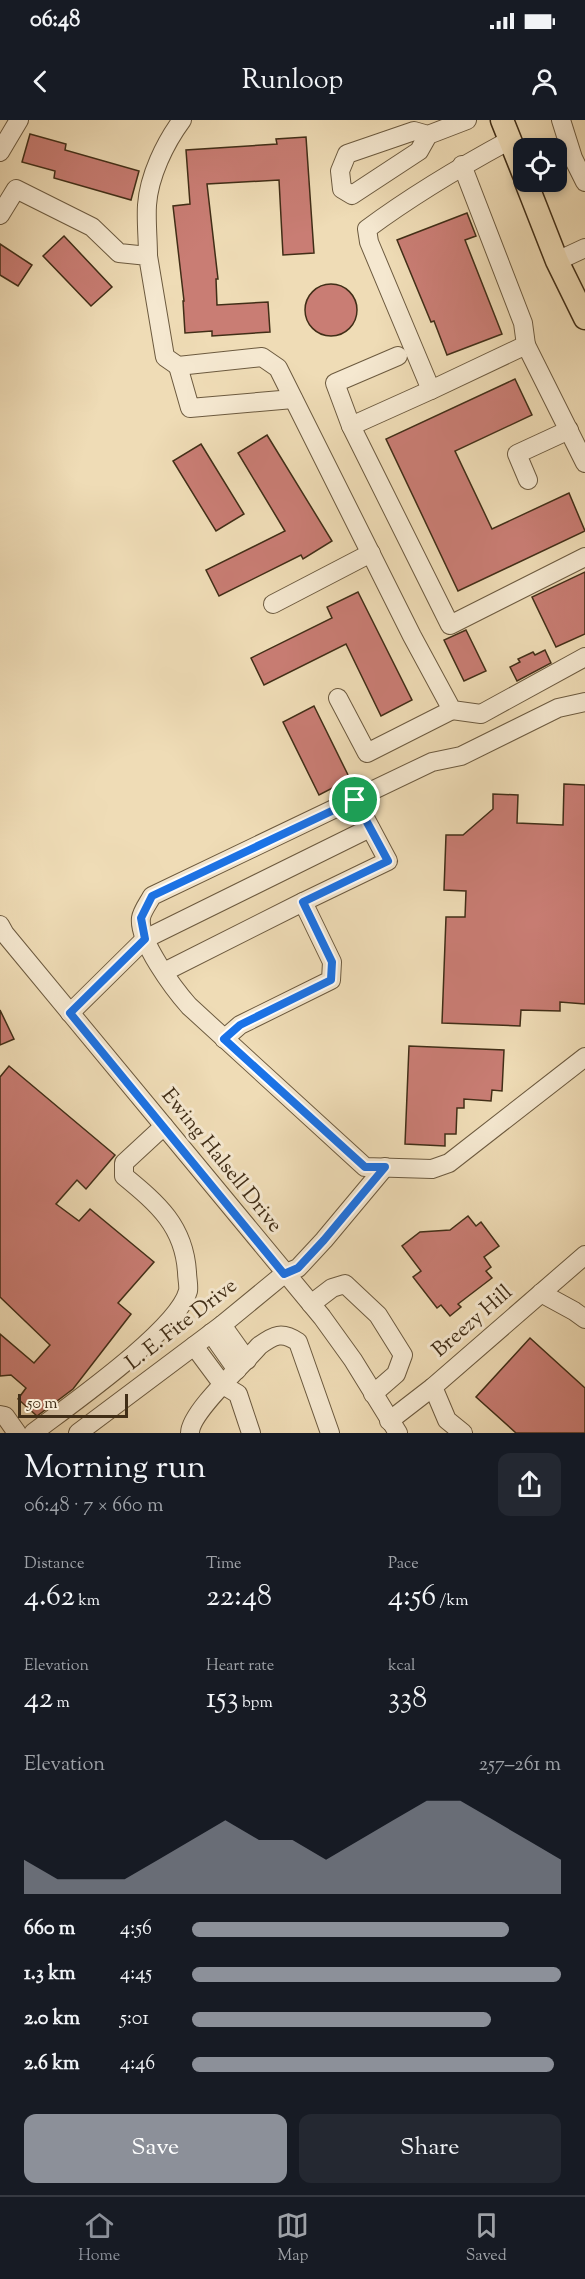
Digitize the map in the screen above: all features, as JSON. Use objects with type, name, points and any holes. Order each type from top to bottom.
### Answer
[{"type":"main road","points":[[506,130],[513,148]]},
{"type":"main road","points":[[530,192],[557,261],[585,318]]},
{"type":"street","points":[[0,152],[19,120]]},
{"type":"street","points":[[182,120],[159,158],[147,203],[148,256],[165,357],[178,366],[190,408],[293,399]]},
{"type":"street","points":[[428,135],[419,151],[352,195],[342,189],[340,171],[347,153],[414,131],[428,135],[467,120]]},
{"type":"street","points":[[561,120],[573,158],[585,182]]},
{"type":"street","points":[[431,390],[369,242],[367,229],[396,207],[462,165],[506,130]]},
{"type":"street","points":[[462,165],[523,323],[526,345],[583,453]]},
{"type":"street","points":[[0,215],[16,189],[92,227],[119,253],[148,256]]},
{"type":"street","points":[[557,261],[585,248]]},
{"type":"street","points":[[351,426],[526,345]]},
{"type":"street","points":[[398,356],[335,383],[351,426],[450,625],[585,557]]},
{"type":"street","points":[[178,366],[262,357],[278,368],[452,710]]},
{"type":"street","points":[[528,480],[517,454],[569,430]]},
{"type":"street","points":[[273,604],[371,553]]},
{"type":"street","points":[[338,698],[368,753],[452,710],[481,714],[585,657]]},
{"type":"street","points":[[585,702],[558,708],[461,756],[432,762],[152,896],[141,918],[145,939],[173,988],[189,1006],[365,1167],[432,1169],[449,1163],[585,1057]]},
{"type":"street","points":[[164,972],[388,861],[355,800]]},
{"type":"street","points":[[70,1013],[145,939],[370,828]]},
{"type":"street","points":[[224,1039],[240,1025],[331,980],[332,962],[303,902]]},
{"type":"street","name":"Ewing Halsell Drive","points":[[1,928],[311,1304],[340,1341],[394,1427]]},
{"type":"street","points":[[33,1433],[110,1375],[154,1336],[178,1309],[188,1291],[186,1259],[177,1231],[154,1200],[124,1176],[124,1163],[164,1126]]},
{"type":"street","name":"L. E. Fite Drive","points":[[78,1433],[207,1336],[284,1274],[298,1268],[385,1167]]},
{"type":"street","name":"Breezy Hill","points":[[394,1427],[433,1387],[585,1255]]},
{"type":"street","points":[[311,1304],[332,1288],[345,1284],[378,1315],[403,1355],[396,1374],[373,1395]]},
{"type":"street","points":[[540,1293],[585,1319]]},
{"type":"street","points":[[190,1433],[198,1412],[259,1346],[270,1338],[280,1335],[289,1336],[298,1342],[330,1433]]},
{"type":"street","points":[[207,1336],[234,1373]]},
{"type":"street","points":[[207,1336],[234,1373],[238,1394],[252,1433]]},
{"type":"street","points":[[433,1387],[447,1420],[463,1433]]},
{"type":"street","points":[[2,1417],[17,1433]]},
{"type":"building","points":[[30,134],[66,144],[65,150],[139,171],[131,200],[54,178],[55,171],[22,162]]},
{"type":"building","points":[[306,137],[314,253],[283,255],[279,180],[207,184],[218,279],[216,279],[217,305],[268,302],[270,332],[212,336],[212,331],[185,333],[184,301],[173,206],[190,204],[186,150],[277,144],[276,139]]},
{"type":"building","points":[[467,213],[476,236],[465,240],[502,334],[447,355],[397,240]]},
{"type":"building","points":[[64,236],[112,287],[91,306],[43,256]]},
{"type":"building","points":[[0,244],[32,265],[18,286],[0,275]]},
{"type":"building","points":[[326,284],[336,284],[350,291],[357,310],[350,329],[336,336],[326,336],[316,332],[309,325],[305,315],[305,305],[309,295],[316,288]]},
{"type":"building","points":[[515,379],[532,415],[455,451],[492,529],[569,493],[585,531],[458,591],[386,439]]},
{"type":"building","points":[[267,435],[332,541],[303,559],[301,555],[219,596],[206,570],[285,531],[238,453]]},
{"type":"building","points":[[201,444],[244,514],[216,531],[173,461]]},
{"type":"building","points":[[585,572],[585,634],[556,647],[532,597]]},
{"type":"building","points":[[358,592],[412,700],[381,716],[346,644],[264,685],[251,658],[332,618],[327,607]]},
{"type":"building","points":[[466,630],[486,671],[464,681],[444,640]]},
{"type":"building","points":[[545,650],[551,663],[517,681],[510,667],[520,662],[518,659],[533,652],[535,655]]},
{"type":"building","points":[[314,706],[350,779],[319,795],[283,722]]},
{"type":"building","points":[[564,784],[585,785],[585,1004],[560,1002],[560,1011],[521,1010],[520,1026],[442,1023],[446,917],[465,917],[466,891],[444,890],[446,835],[463,835],[493,809],[493,794],[518,795],[517,823],[563,825]]},
{"type":"building","points":[[0,1010],[14,1039],[0,1045]]},
{"type":"building","points":[[409,1046],[504,1050],[502,1091],[492,1090],[491,1101],[464,1099],[464,1108],[457,1108],[456,1134],[445,1134],[445,1146],[405,1144]]},
{"type":"building","points":[[9,1066],[115,1155],[86,1189],[77,1180],[56,1204],[79,1221],[90,1209],[154,1262],[118,1303],[131,1314],[73,1389],[37,1416],[18,1399],[26,1388],[11,1375],[0,1376],[0,1334],[34,1363],[50,1345],[0,1297],[0,1077]]},
{"type":"building","points":[[468,1216],[476,1226],[481,1222],[499,1246],[484,1257],[491,1267],[486,1271],[492,1278],[458,1304],[461,1307],[450,1316],[441,1305],[437,1308],[413,1277],[421,1271],[402,1246],[420,1232],[450,1230]]},
{"type":"building","points":[[530,1338],[585,1388],[585,1433],[516,1433],[476,1397]]},
{"type":"route","points":[[355,800],[388,861],[303,902],[332,962],[331,980],[240,1025],[224,1039],[365,1167],[385,1167],[298,1268],[284,1274],[70,1013],[145,939],[141,918],[152,896],[355,800]]}]
